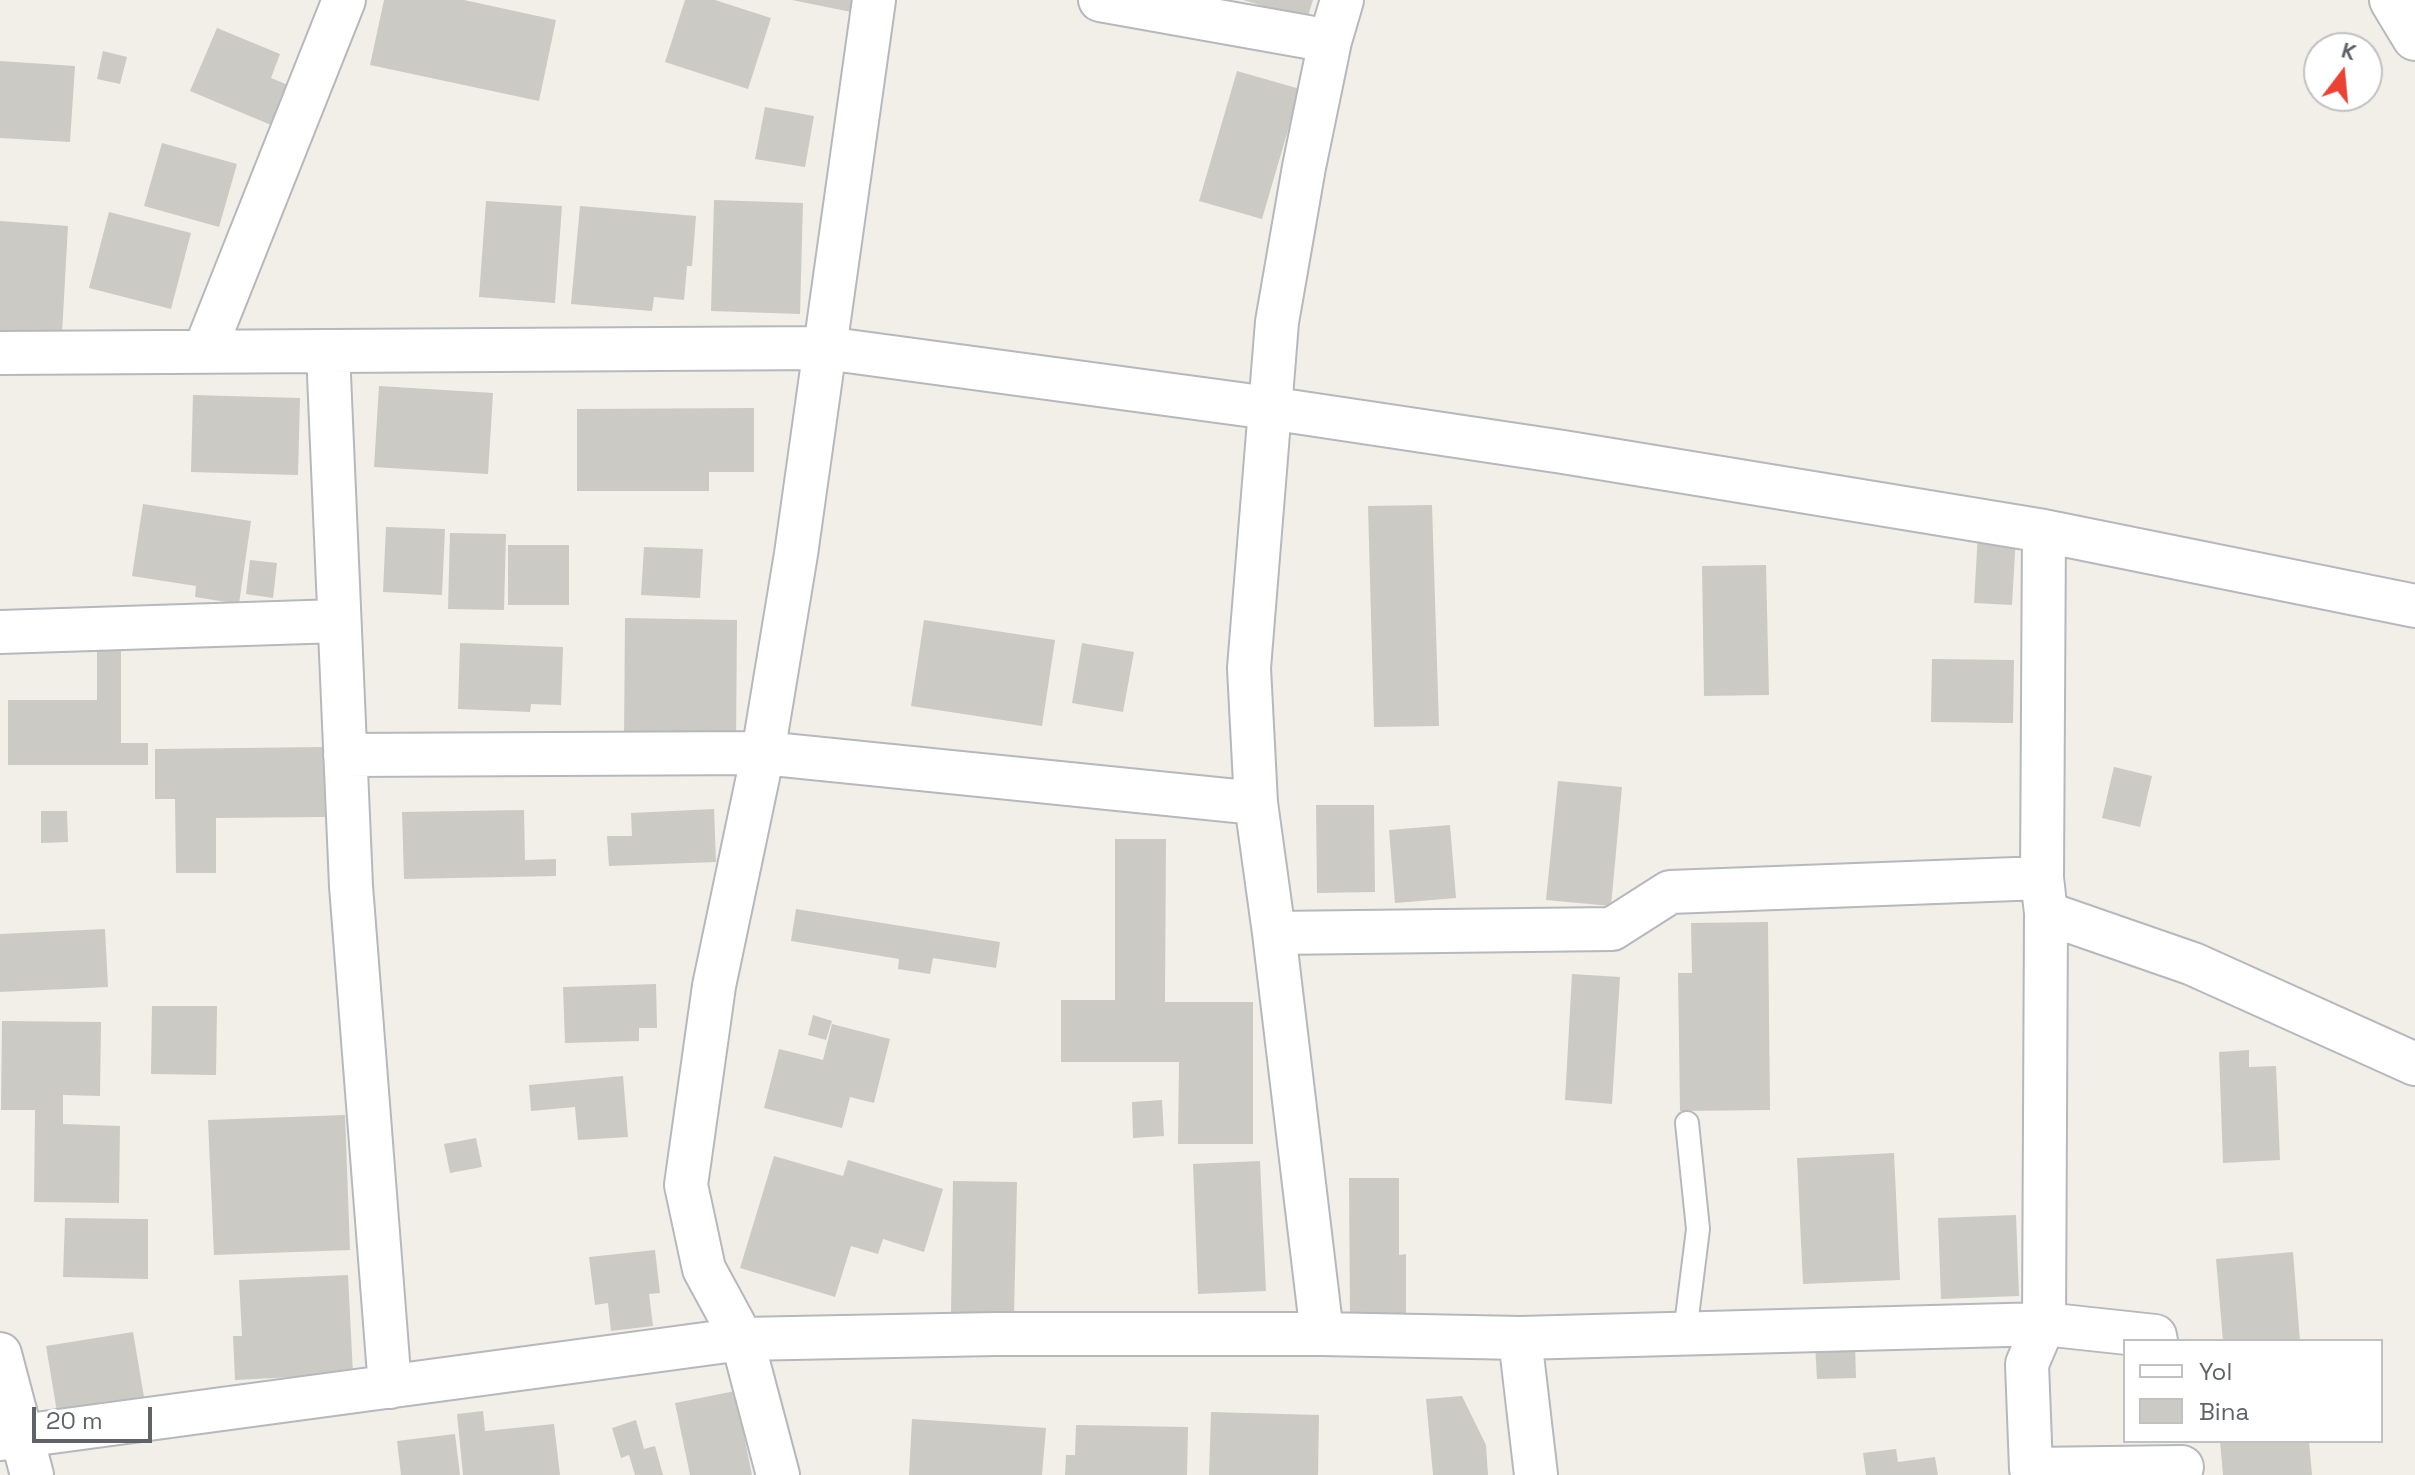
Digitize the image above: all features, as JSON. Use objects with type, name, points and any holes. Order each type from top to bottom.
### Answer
[{"type":"street","points":[[204,352],[344,0]]},
{"type":"street","points":[[778,1475],[742,1339],[704,1269],[686,1185],[714,986],[763,753],[796,554],[874,0]]},
{"type":"street","points":[[1100,0],[1330,41]]},
{"type":"street","points":[[1322,1334],[1256,803],[1249,668],[1277,322],[1330,41],[1342,0]]},
{"type":"street","points":[[2392,0],[2415,37]]},
{"type":"street","points":[[0,353],[825,348],[1269,408],[1563,452],[2044,531],[2415,606]]},
{"type":"street","points":[[328,352],[351,886],[390,1387]]},
{"type":"street","points":[[2044,531],[2044,1324],[2027,1364],[2031,1469],[2181,1461]]},
{"type":"street","points":[[0,632],[338,621]]},
{"type":"street","points":[[345,755],[763,753],[1256,803]]},
{"type":"street","points":[[1274,933],[1612,929],[1670,892],[2044,896],[2415,1064]]},
{"type":"street","points":[[0,1354],[18,1450],[390,1387],[742,1339],[1010,1334],[1322,1334],[1520,1338],[2044,1324],[2155,1336],[2156,1339]]},
{"type":"street","points":[[1520,1338],[1536,1475]]},
{"type":"lane","points":[[1685,1333],[1698,1229],[1687,1123]]},
{"type":"building","points":[[384,0],[464,0],[556,20],[539,101],[370,65]]},
{"type":"building","points":[[685,0],[715,0],[771,18],[748,89],[665,62]]},
{"type":"building","points":[[792,0],[853,0],[851,12]]},
{"type":"building","points":[[1243,0],[1313,0],[1307,19]]},
{"type":"building","points":[[217,28],[280,54],[271,78],[288,85],[271,125],[190,91]]},
{"type":"building","points":[[103,51],[127,57],[120,84],[97,79]]},
{"type":"building","points":[[0,61],[75,66],[70,142],[0,138]]},
{"type":"building","points":[[1237,71],[1300,89],[1262,219],[1199,201]]},
{"type":"building","points":[[765,107],[814,116],[805,167],[755,159]]},
{"type":"building","points":[[162,143],[237,164],[219,227],[144,206]]},
{"type":"building","points":[[714,200],[803,203],[800,314],[711,311]]},
{"type":"building","points":[[486,201],[562,206],[555,303],[479,297]]},
{"type":"building","points":[[580,206],[696,216],[692,266],[687,266],[684,300],[654,297],[652,311],[571,304]]},
{"type":"building","points":[[109,212],[191,233],[171,309],[89,288]]},
{"type":"building","points":[[0,221],[68,226],[62,334],[0,330]]},
{"type":"building","points":[[379,386],[493,393],[488,474],[374,467]]},
{"type":"building","points":[[193,395],[300,398],[298,475],[191,472]]},
{"type":"building","points":[[754,408],[754,472],[709,472],[709,491],[577,491],[577,409]]},
{"type":"building","points":[[143,504],[251,521],[239,604],[195,597],[196,586],[132,576]]},
{"type":"building","points":[[1432,505],[1439,726],[1374,727],[1368,506]]},
{"type":"building","points":[[386,527],[445,529],[442,595],[383,592]]},
{"type":"building","points":[[450,533],[506,534],[504,610],[448,609]]},
{"type":"building","points":[[1978,533],[2016,535],[2012,605],[1974,603]]},
{"type":"building","points":[[508,545],[569,545],[569,605],[508,605]]},
{"type":"building","points":[[644,547],[703,549],[700,598],[641,595]]},
{"type":"building","points":[[250,560],[277,563],[273,598],[246,594]]},
{"type":"building","points":[[1766,565],[1769,695],[1704,696],[1702,566]]},
{"type":"building","points":[[625,618],[737,620],[736,740],[624,739]]},
{"type":"building","points":[[924,620],[1055,640],[1042,726],[911,706]]},
{"type":"building","points":[[460,643],[563,647],[561,705],[531,704],[530,712],[458,709]]},
{"type":"building","points":[[1082,643],[1134,652],[1123,712],[1072,703]]},
{"type":"building","points":[[97,651],[121,651],[121,743],[148,743],[148,765],[8,765],[8,700],[97,700]]},
{"type":"building","points":[[1932,659],[2014,660],[2013,723],[1931,722]]},
{"type":"building","points":[[324,747],[325,817],[216,818],[216,873],[176,873],[175,799],[155,799],[155,749]]},
{"type":"building","points":[[2114,767],[2152,776],[2140,827],[2102,818]]},
{"type":"building","points":[[1558,781],[1622,787],[1611,906],[1546,900]]},
{"type":"building","points":[[1316,805],[1374,805],[1375,892],[1317,893]]},
{"type":"building","points":[[714,809],[716,862],[609,866],[607,836],[632,836],[631,813]]},
{"type":"building","points":[[524,810],[525,860],[556,859],[556,876],[404,879],[402,812]]},
{"type":"building","points":[[41,811],[67,811],[68,842],[41,843]]},
{"type":"building","points":[[1450,825],[1456,898],[1395,903],[1389,830]]},
{"type":"building","points":[[1115,839],[1166,839],[1165,1002],[1253,1002],[1253,1144],[1178,1144],[1179,1062],[1061,1062],[1061,1000],[1115,1000]]},
{"type":"building","points":[[796,909],[1000,942],[996,968],[933,958],[930,974],[898,969],[899,959],[791,941]]},
{"type":"building","points":[[1768,922],[1770,1110],[1680,1111],[1678,973],[1692,973],[1691,923]]},
{"type":"building","points":[[105,929],[108,987],[0,992],[0,934]]},
{"type":"building","points":[[1572,974],[1620,977],[1612,1104],[1565,1100]]},
{"type":"building","points":[[656,984],[657,1028],[639,1028],[639,1041],[565,1043],[563,987]]},
{"type":"building","points":[[152,1006],[217,1006],[216,1075],[151,1074]]},
{"type":"building","points":[[813,1015],[832,1021],[826,1040],[808,1035]]},
{"type":"building","points":[[2,1021],[101,1022],[100,1096],[63,1095],[63,1124],[120,1126],[119,1203],[34,1202],[35,1110],[1,1110]]},
{"type":"building","points":[[832,1024],[890,1039],[874,1103],[850,1097],[842,1128],[764,1108],[779,1049],[823,1060]]},
{"type":"building","points":[[2249,1050],[2249,1067],[2276,1066],[2280,1160],[2223,1163],[2219,1052]]},
{"type":"building","points":[[623,1076],[628,1137],[578,1140],[575,1107],[531,1111],[529,1085]]},
{"type":"building","points":[[1162,1100],[1164,1136],[1133,1138],[1132,1102]]},
{"type":"building","points":[[345,1115],[350,1250],[214,1255],[208,1120]]},
{"type":"building","points":[[476,1138],[482,1167],[450,1173],[444,1144]]},
{"type":"building","points":[[1894,1153],[1900,1280],[1803,1284],[1797,1158]]},
{"type":"building","points":[[774,1156],[843,1176],[848,1160],[943,1189],[924,1252],[883,1239],[878,1254],[851,1246],[835,1297],[740,1268]]},
{"type":"building","points":[[1260,1161],[1266,1291],[1198,1294],[1193,1164]]},
{"type":"building","points":[[1349,1178],[1399,1178],[1399,1255],[1406,1254],[1406,1319],[1350,1319]]},
{"type":"building","points":[[953,1181],[1017,1182],[1014,1316],[951,1314]]},
{"type":"building","points":[[2016,1215],[2019,1296],[1941,1299],[1938,1218]]},
{"type":"building","points":[[65,1218],[148,1219],[148,1279],[63,1277]]},
{"type":"building","points":[[655,1250],[660,1293],[649,1294],[653,1326],[611,1331],[608,1303],[595,1305],[589,1257]]},
{"type":"building","points":[[2293,1252],[2300,1339],[2223,1339],[2216,1259]]},
{"type":"building","points":[[348,1275],[353,1374],[235,1380],[233,1336],[242,1336],[239,1280]]},
{"type":"building","points":[[133,1332],[144,1397],[57,1412],[46,1346]]},
{"type":"building","points":[[1855,1343],[1856,1378],[1817,1379],[1815,1344]]},
{"type":"building","points":[[735,1391],[752,1475],[690,1475],[675,1403]]},
{"type":"building","points":[[1462,1396],[1486,1445],[1488,1475],[1433,1475],[1426,1399]]},
{"type":"building","points":[[483,1411],[485,1431],[554,1424],[560,1475],[463,1475],[457,1414]]},
{"type":"building","points":[[1211,1412],[1319,1415],[1318,1475],[1209,1475]]},
{"type":"building","points":[[912,1419],[1046,1428],[1042,1475],[909,1475]]},
{"type":"building","points":[[636,1420],[644,1449],[655,1446],[663,1475],[635,1475],[629,1455],[621,1458],[612,1428]]},
{"type":"building","points":[[1076,1425],[1188,1427],[1187,1475],[1065,1475],[1066,1455],[1075,1455]]},
{"type":"building","points":[[455,1434],[460,1475],[401,1475],[397,1441]]},
{"type":"building","points":[[2220,1443],[2309,1443],[2312,1475],[2223,1475]]},
{"type":"building","points":[[1896,1449],[1898,1462],[1935,1457],[1938,1475],[1866,1475],[1863,1453]]}]
